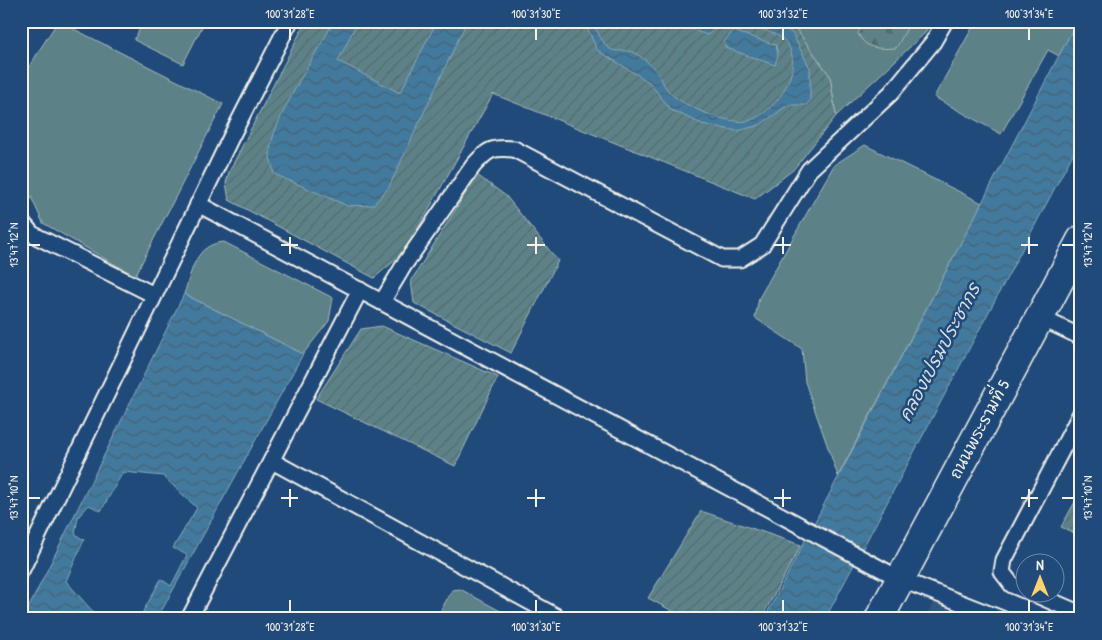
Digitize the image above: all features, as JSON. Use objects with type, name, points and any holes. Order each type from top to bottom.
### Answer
[{"type":"main road","name":"ถนนพระรามที่ 5","points":[[879,619],[1081,240]]},
{"type":"lane","points":[[21,570],[198,204],[290,21]]},
{"type":"lane","points":[[382,302],[404,265],[473,166],[486,152],[496,147],[514,149],[722,259],[740,259],[762,245],[809,170],[891,93],[933,42],[945,21]]},
{"type":"lane","points":[[198,204],[900,579],[1002,619]]},
{"type":"lane","points":[[21,221],[32,234],[154,295]]},
{"type":"lane","points":[[189,619],[360,290]]},
{"type":"lane","points":[[1039,317],[1081,337]]},
{"type":"lane","points":[[1014,586],[1002,572],[1004,560],[1081,413]]},
{"type":"lane","points":[[272,461],[561,619]]},
{"type":"lane","points":[[1053,602],[1081,614]]},
{"type":"shaded area","points":[[942,585],[1027,619],[925,619]]},
{"type":"green space","points":[[58,21],[223,104],[135,276],[43,223],[21,175],[21,79]]},
{"type":"green space","points":[[144,21],[205,21],[183,64],[134,40]]},
{"type":"green space","points":[[306,21],[786,21],[794,26],[830,76],[836,116],[793,170],[755,199],[493,94],[405,252],[374,278],[229,200],[226,183],[229,172]]},
{"type":"green space","points":[[786,21],[931,21],[925,33],[836,116],[830,76],[794,26]]},
{"type":"green space","points":[[866,21],[911,21],[896,48],[884,48],[874,47],[861,39],[858,33]]},
{"type":"green space","points":[[976,21],[1077,21],[1059,56],[1048,50],[1001,134],[934,97]]},
{"type":"green space","points":[[865,145],[982,203],[838,476],[805,382],[802,349],[755,318],[759,298],[834,165]]},
{"type":"green space","points":[[477,175],[506,196],[558,261],[511,353],[414,303],[411,281]]},
{"type":"green space","points":[[224,242],[333,298],[329,321],[303,354],[184,294],[196,260],[201,253],[214,244]]},
{"type":"green space","points":[[382,326],[498,377],[455,466],[316,399],[361,329]]},
{"type":"green space","points":[[1081,491],[1081,536],[1061,527]]},
{"type":"green space","points":[[701,511],[801,545],[761,619],[687,619],[648,598]]},
{"type":"green space","points":[[460,589],[515,619],[436,619],[452,590]]},
{"type":"water","points":[[334,21],[358,21],[338,61],[400,93],[437,21],[467,21],[389,187],[373,205],[348,206],[274,174],[271,162],[272,141],[277,125],[296,87]]},
{"type":"water","points":[[572,21],[591,21],[607,47],[615,51],[629,51],[643,59],[654,68],[670,93],[686,104],[721,118],[743,121],[751,120],[761,114],[780,96],[787,85],[792,62],[790,50],[781,37],[738,21],[774,21],[792,33],[810,68],[810,101],[806,105],[788,105],[760,125],[737,131],[702,124],[671,110],[649,82],[597,50],[588,29]]},
{"type":"water","points":[[679,21],[715,21],[715,29],[707,35],[688,28]]},
{"type":"water","name":"คลองเปรมประชากร","points":[[1077,21],[1081,21],[1081,139],[825,619],[764,619]]},
{"type":"water","points":[[733,31],[776,45],[778,55],[775,65],[726,48],[724,42]]},
{"type":"water","points":[[184,294],[303,354],[157,619],[139,619],[161,579],[171,586],[187,555],[173,548],[197,508],[163,476],[123,472],[101,511],[89,505],[78,517],[75,534],[84,540],[66,581],[94,613],[129,619],[23,619]]}]
